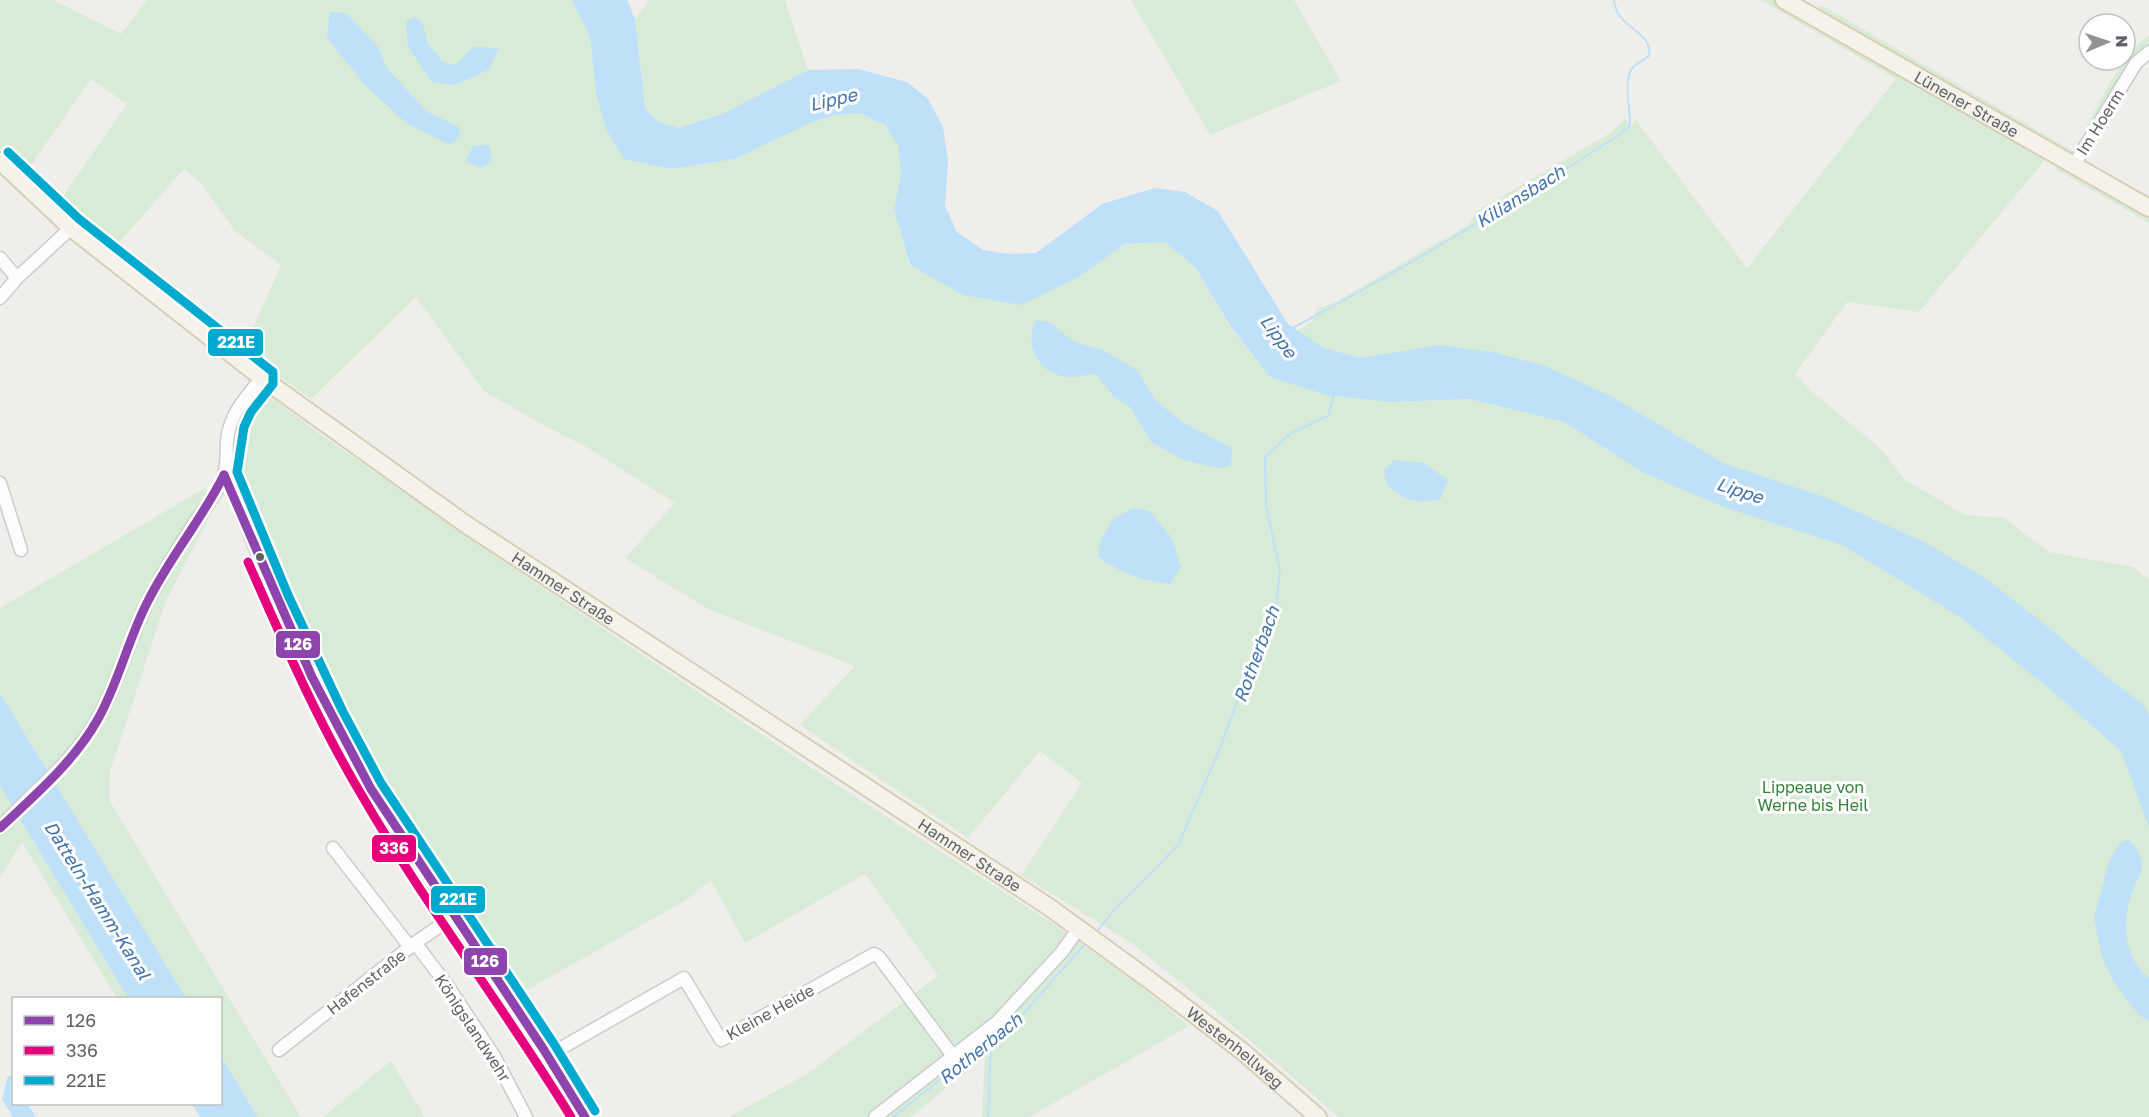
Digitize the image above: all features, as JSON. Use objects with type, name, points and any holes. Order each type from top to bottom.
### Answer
[{"type":"main road","name":"Lünener Straße","points":[[1784,0],[2149,208]]},
{"type":"main road","name":"Hammer Straße","points":[[0,161],[71,228],[262,378],[464,523],[932,829],[1079,928],[1152,982]]},
{"type":"main road","name":"Westenhellweg","points":[[1152,982],[1242,1051],[1318,1117]]},
{"type":"street","name":"Im Hoerm","points":[[2074,165],[2136,63],[2149,51]]},
{"type":"street","points":[[0,298],[17,278],[71,228]]},
{"type":"street","points":[[0,258],[17,278]]},
{"type":"street","points":[[1,827],[62,768],[97,721],[111,693],[127,647],[147,602],[171,558],[224,475],[227,439],[234,416],[245,398],[262,378]]},
{"type":"street","points":[[224,475],[326,703],[372,789],[454,916],[549,1055],[585,1117]]},
{"type":"street","points":[[0,483],[21,550]]},
{"type":"street","name":"Königslandwehr","points":[[333,848],[447,985],[494,1056],[526,1117]]},
{"type":"street","name":"Hafenstraße","points":[[279,1050],[412,945],[454,916]]},
{"type":"street","points":[[875,1117],[997,1022],[1061,953],[1079,928]]},
{"type":"street","name":"Kleine Heide","points":[[549,1055],[684,978],[721,1040],[874,954],[879,957],[953,1056]]},
{"type":"green space","name":"Lippeaue von Werne bis Heil","points":[[0,0],[53,0],[121,34],[147,0],[572,0],[590,37],[596,93],[672,169],[735,159],[808,124],[834,115],[860,113],[885,125],[898,146],[901,175],[894,210],[909,265],[1079,277],[1124,244],[1165,242],[1195,267],[1230,327],[1270,377],[1392,402],[1470,399],[1565,422],[1608,450],[1630,424],[1359,380],[1297,331],[1312,322],[1317,309],[1337,301],[1468,225],[1477,211],[1610,133],[1625,119],[1632,128],[1635,119],[1747,268],[1896,79],[1761,0],[1774,0],[1893,68],[1896,75],[1908,77],[2048,156],[1919,312],[1847,302],[1795,374],[1812,392],[1881,449],[1904,479],[1958,511],[1966,515],[2004,518],[2049,552],[2133,567],[2149,580],[2149,1117],[1339,1117],[1212,1008],[1130,942],[1021,875],[1082,783],[1040,751],[968,838],[800,725],[855,666],[708,609],[625,558],[675,503],[588,448],[484,391],[416,297],[311,399],[243,351],[281,265],[235,231],[200,182],[184,169],[115,247],[61,199],[127,104],[91,79],[26,172],[0,148]]},
{"type":"green space","points":[[650,0],[785,0],[808,70],[722,114],[679,128],[659,122],[645,109],[635,19]]},
{"type":"green space","points":[[1131,0],[1294,0],[1341,81],[1210,135]]},
{"type":"green space","points":[[1821,5],[2078,154],[2074,157],[1817,14],[1817,9]]},
{"type":"green space","points":[[2149,35],[2149,46],[2137,60],[2137,46]]},
{"type":"green space","points":[[2117,72],[2129,72],[2094,125],[2087,125]]},
{"type":"green space","points":[[2062,164],[2149,214],[2149,223],[2054,168]]},
{"type":"green space","points":[[259,390],[531,580],[834,783],[1052,923],[1138,984],[1189,1026],[1029,1117],[982,1117],[985,1057],[910,1117],[729,1117],[807,1074],[938,976],[865,874],[745,943],[711,880],[686,900],[513,998],[444,885],[377,784],[328,699],[239,488],[233,459],[234,436],[237,425]]},
{"type":"green space","points":[[205,488],[216,504],[166,601],[110,771],[109,800],[301,1117],[258,1117],[222,1057],[222,997],[185,997],[0,693],[0,608]]},
{"type":"green space","points":[[0,786],[127,997],[116,997],[22,842],[0,877],[0,834],[6,826],[0,818]]},
{"type":"green space","points":[[391,1061],[425,1117],[323,1117]]},
{"type":"water","name":"Lippe","points":[[572,0],[627,0],[635,19],[645,109],[659,122],[679,128],[722,114],[808,70],[858,69],[907,82],[928,99],[943,127],[948,160],[945,206],[957,232],[983,250],[1010,254],[1036,253],[1102,204],[1155,188],[1185,192],[1218,211],[1288,324],[1324,348],[1360,358],[1440,345],[1493,352],[1545,366],[1609,395],[1723,463],[1824,497],[1924,542],[1982,576],[2144,705],[2149,716],[2149,827],[2121,751],[2057,695],[1960,617],[1842,545],[1726,508],[1644,473],[1564,422],[1470,399],[1392,402],[1326,395],[1270,377],[1231,327],[1195,267],[1165,242],[1124,244],[1079,277],[1021,305],[963,295],[910,265],[894,210],[901,175],[898,146],[885,125],[860,113],[834,115],[808,124],[735,159],[672,169],[624,159],[606,129],[596,93],[590,37]]},
{"type":"water","points":[[330,12],[346,13],[379,48],[386,67],[426,111],[459,127],[460,137],[449,145],[406,123],[366,86],[327,38]]},
{"type":"water","points":[[415,17],[423,24],[427,42],[443,62],[455,65],[475,46],[499,49],[488,70],[455,85],[432,82],[408,47],[406,22]]},
{"type":"water","points":[[489,145],[492,160],[482,168],[466,162],[473,146]]},
{"type":"water","points":[[1036,320],[1049,322],[1074,342],[1103,350],[1138,371],[1155,400],[1184,423],[1232,448],[1231,465],[1218,468],[1184,460],[1151,442],[1130,407],[1114,397],[1096,374],[1067,377],[1049,371],[1037,357],[1033,348],[1032,329]]},
{"type":"water","points":[[1394,460],[1424,463],[1448,480],[1440,500],[1410,500],[1399,495],[1386,484],[1384,471]]},
{"type":"water","points":[[1133,508],[1150,511],[1171,537],[1181,567],[1170,584],[1132,575],[1098,557],[1101,539],[1114,518]]},
{"type":"water","name":"Datteln-Hamm-Kanal","points":[[0,693],[185,997],[127,997],[0,786]]},
{"type":"water","points":[[2128,839],[2138,851],[2142,867],[2126,916],[2127,939],[2134,960],[2149,978],[2149,1021],[2139,1015],[2114,982],[2102,957],[2094,917],[2109,862],[2118,845]]},
{"type":"water","points":[[222,1058],[258,1117],[200,1117],[193,1105],[222,1105]]},
{"type":"water","points":[[8,1076],[12,1077],[12,1105],[29,1105],[36,1117],[13,1117],[2,1099]]},
{"type":"waterway","name":"Kiliansbach","points":[[1291,329],[1498,211],[1579,161],[1630,126],[1628,79],[1633,67],[1649,56],[1649,49],[1644,38],[1618,14],[1614,0]]},
{"type":"waterway","name":"Rotherbach","points":[[1098,930],[1115,909],[1178,845],[1219,751],[1246,677],[1275,613],[1280,571],[1266,505],[1265,457],[1291,433],[1328,416],[1334,395]]},
{"type":"waterway","name":"Rotherbach","points":[[893,1117],[1022,1015],[1084,945]]},
{"type":"waterway","points":[[988,1117],[991,1039]]},
{"type":"transit line","name":"221E","points":[[8,152],[79,219],[273,372],[273,384],[251,412],[244,427],[237,472],[288,595],[342,710],[381,783],[554,1044],[595,1111]]},
{"type":"transit line","name":"126","points":[[224,475],[312,677],[371,789],[544,1050],[585,1117]]},
{"type":"transit line","name":"126","points":[[0,828],[66,764],[88,735],[105,705],[148,601],[224,475]]},
{"type":"transit line","name":"336","points":[[248,562],[315,709],[361,794],[411,876],[571,1117]]}]
